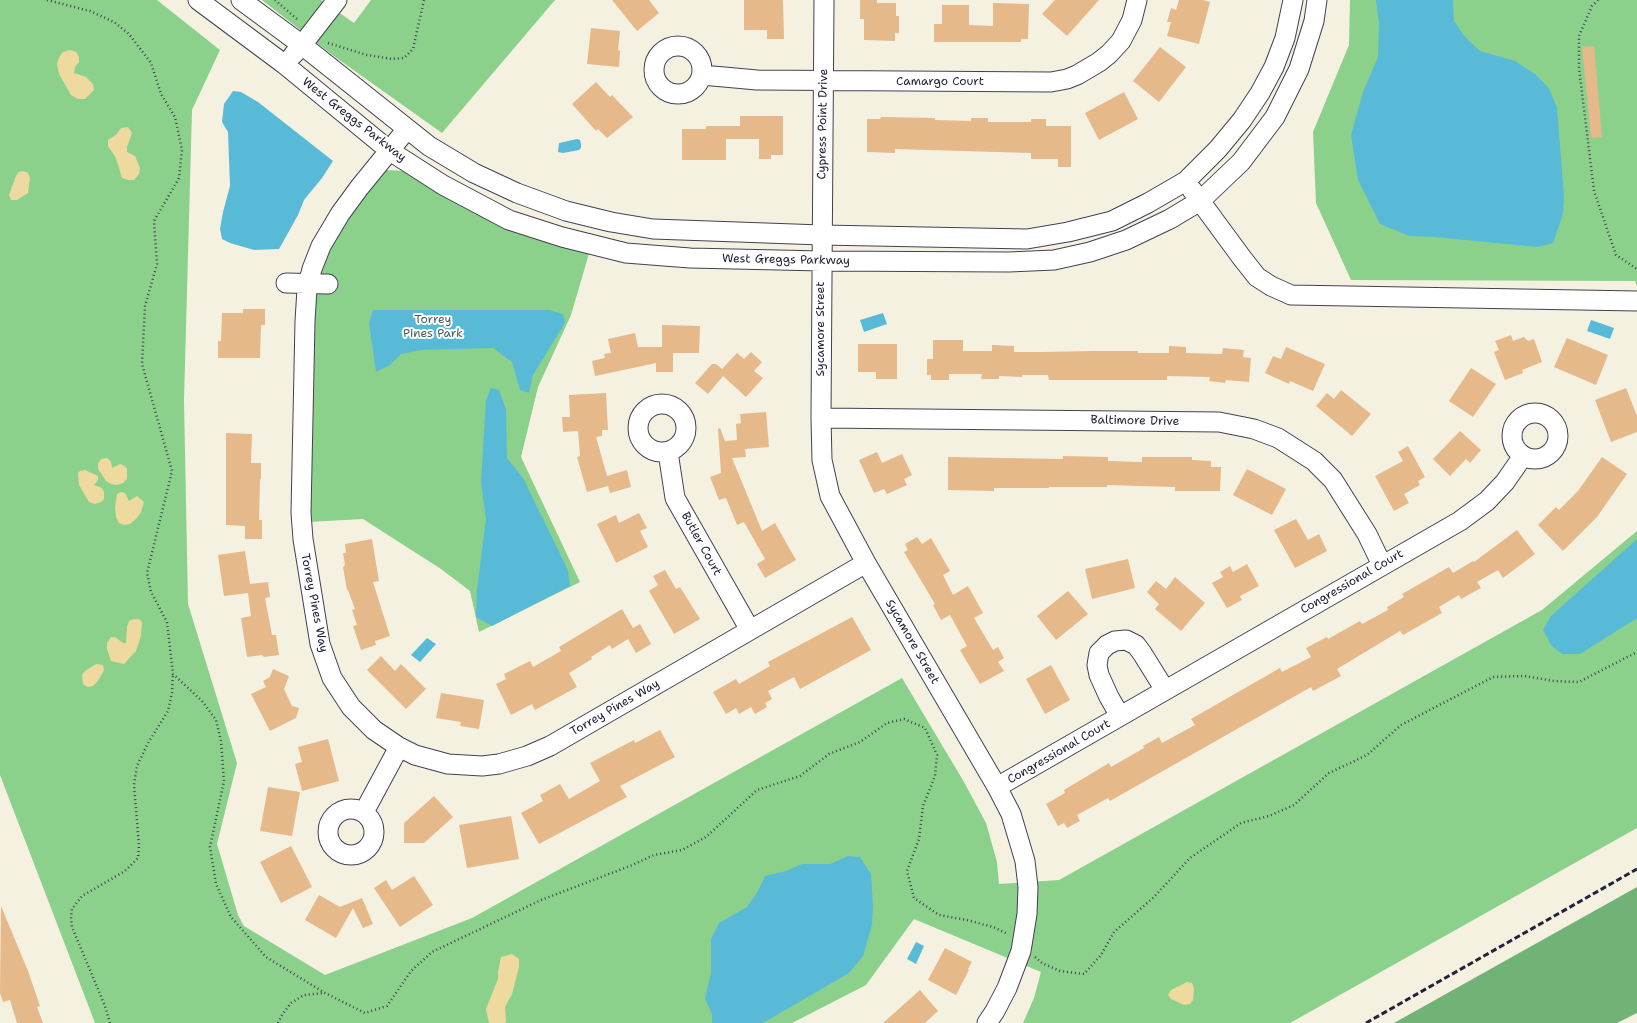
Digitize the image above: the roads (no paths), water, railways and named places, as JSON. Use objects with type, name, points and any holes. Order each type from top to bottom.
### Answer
[{"type":"street","name":"West Greggs Parkway","points":[[198,0],[284,64],[390,151],[443,185],[509,220],[562,237],[626,253],[690,258],[822,248],[1027,239],[1068,232],[1112,221],[1148,203],[1186,181],[1218,149],[1242,120],[1260,93],[1274,67],[1286,38],[1293,0]]},
{"type":"street","name":"West Greggs Parkway","points":[[241,0],[302,45],[429,146],[474,172],[517,193],[566,211],[611,222],[822,248],[1008,262],[1054,260],[1090,252],[1126,240],[1170,219],[1200,200],[1241,162],[1275,117],[1299,69],[1314,21],[1317,0]]},
{"type":"street","points":[[284,64],[302,45],[337,0]]},
{"type":"street","name":"Cypress Point Drive","points":[[822,248],[824,0]]},
{"type":"street","name":"Camargo Court","points":[[702,75],[757,80],[824,81],[1035,83],[1067,79],[1099,62],[1121,41],[1132,20],[1137,0]]},
{"type":"street","name":"Torrey Pines Way","points":[[407,129],[359,188],[340,214],[321,246],[308,284],[305,321],[301,513],[302,539],[320,644],[332,678],[350,707],[374,730],[399,748],[415,755],[448,764],[482,766],[499,764],[527,756],[550,746],[866,563]]},
{"type":"street","points":[[1186,181],[1258,277],[1271,286],[1291,295],[1637,301]]},
{"type":"street","name":"Sycamore Street","points":[[822,248],[822,460],[830,496],[866,563],[997,787],[1010,814],[1025,861],[1028,887],[1027,914],[1022,944],[1008,988],[987,1023]]},
{"type":"street","points":[[286,283],[328,284]]},
{"type":"street","name":"Baltimore Drive","points":[[821,418],[1219,422],[1254,428],[1278,438],[1314,461],[1334,480],[1367,534],[1382,565]]},
{"type":"street","name":"Butler Court","points":[[668,452],[675,498],[750,630]]},
{"type":"street","name":"Congressional Court","points":[[997,787],[1460,521],[1487,501],[1505,482],[1523,456]]},
{"type":"street","name":"Congressional Court","points":[[1120,716],[1099,675],[1097,665],[1099,653],[1107,645],[1115,641],[1126,640],[1136,645],[1165,690]]},
{"type":"street","points":[[364,812],[399,748]]},
{"type":"water","points":[[1376,0],[1453,0],[1454,21],[1465,37],[1480,51],[1515,61],[1535,74],[1549,88],[1557,108],[1564,196],[1563,214],[1553,243],[1537,247],[1435,237],[1409,236],[1380,224],[1358,180],[1351,135],[1363,92],[1378,57],[1379,23]]},
{"type":"water","points":[[233,91],[241,92],[258,102],[333,161],[322,178],[304,200],[298,215],[279,249],[254,250],[222,239],[220,229],[230,186],[228,132],[222,122],[224,104]]},
{"type":"water","points":[[577,139],[580,140],[581,144],[581,148],[579,150],[563,153],[558,152],[559,143]]},
{"type":"water","points":[[373,310],[549,310],[563,314],[565,323],[533,375],[529,393],[520,390],[512,362],[493,348],[421,350],[401,354],[390,365],[376,372],[369,323]]},
{"type":"water","points":[[883,313],[887,324],[864,332],[860,320]]},
{"type":"water","points":[[1591,320],[1614,328],[1610,339],[1587,331]]},
{"type":"water","points":[[491,388],[499,390],[506,409],[507,458],[523,478],[568,570],[570,586],[492,626],[476,617],[477,589],[486,519],[481,482],[486,400]]},
{"type":"water","points":[[1637,539],[1637,619],[1580,654],[1562,654],[1551,645],[1543,630],[1551,616]]},
{"type":"water","points":[[427,638],[436,644],[420,662],[411,655]]},
{"type":"water","points":[[848,856],[860,857],[871,874],[873,906],[872,925],[863,956],[849,973],[763,1023],[712,1023],[712,1014],[705,999],[711,973],[711,939],[719,923],[747,907],[758,891],[765,876],[786,871],[802,864],[830,864]]},
{"type":"water","points":[[916,942],[924,946],[916,964],[907,959]]},
{"type":"railway","points":[[1366,1023],[1637,869]]},
{"type":"park label","name":"Torrey Pines Park","points":[[433,327]]}]
